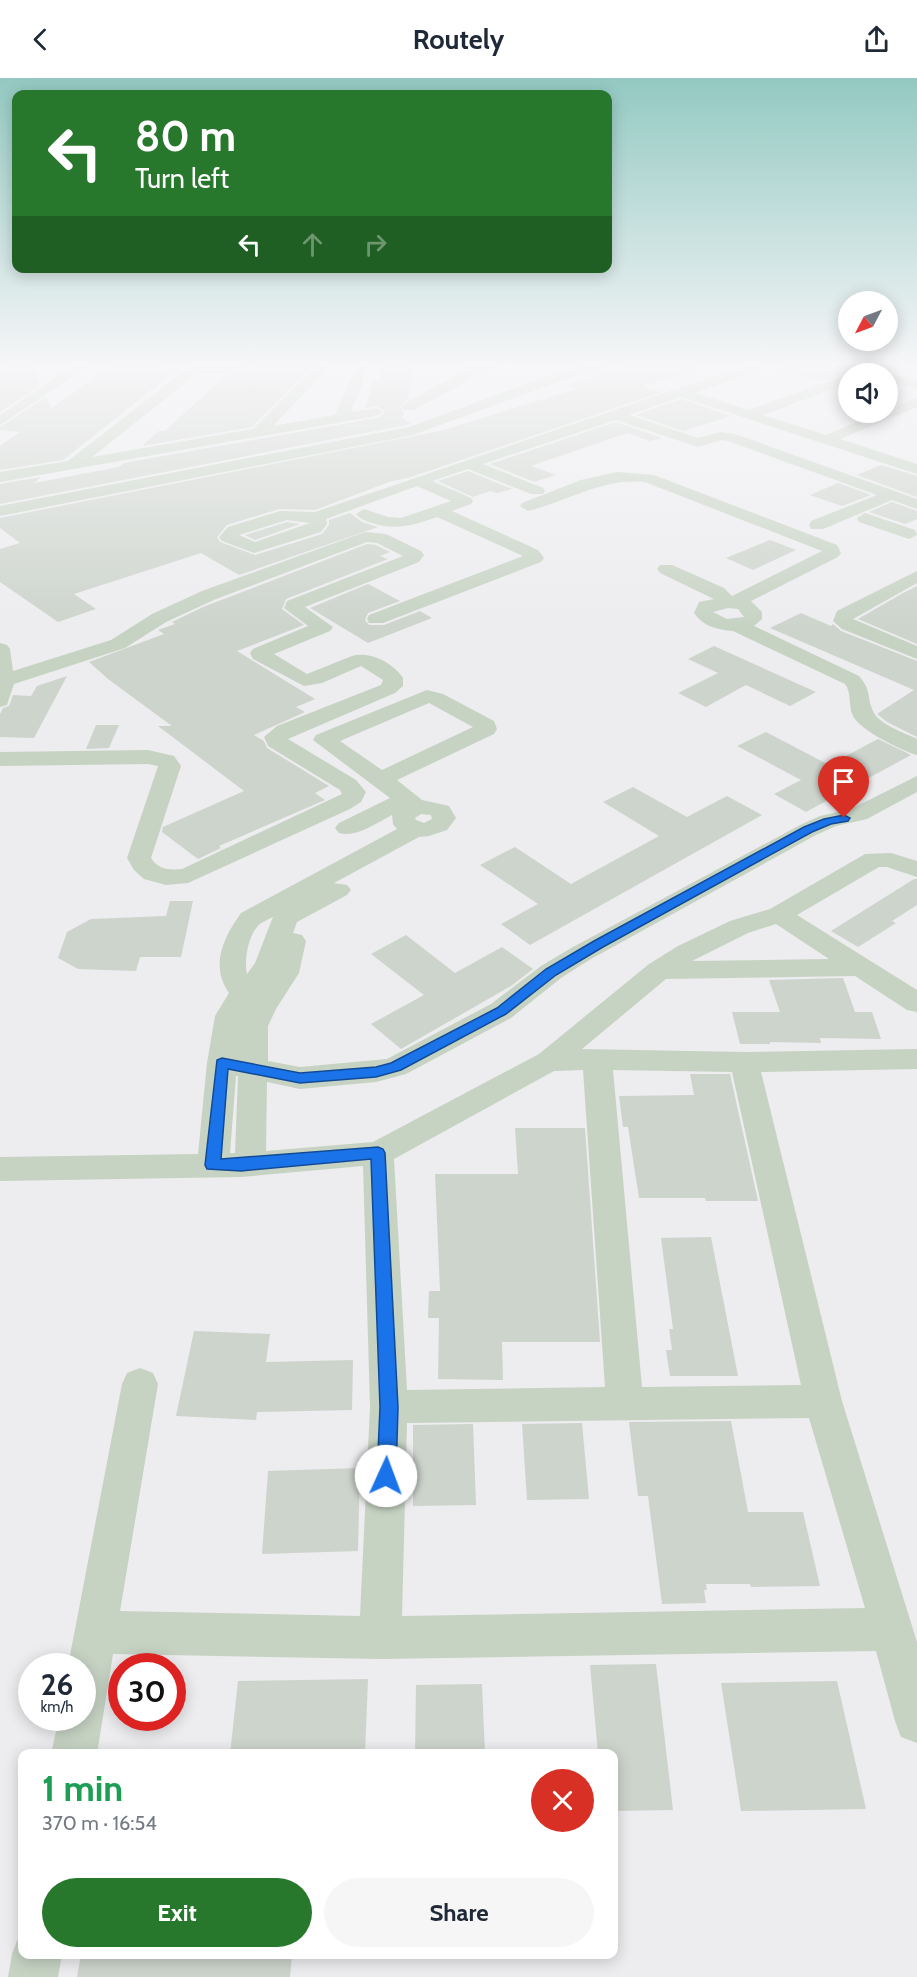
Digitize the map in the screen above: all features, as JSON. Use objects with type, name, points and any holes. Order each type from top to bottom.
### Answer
[{"type":"street","points":[[72,464],[88,452]]},
{"type":"street","points":[[92,461],[103,452]]},
{"type":"street","points":[[0,477],[147,452]]},
{"type":"street","points":[[0,511],[310,452]]},
{"type":"street","points":[[455,496],[478,477],[534,452]]},
{"type":"street","points":[[769,452],[917,504]]},
{"type":"street","points":[[867,452],[914,465]]},
{"type":"street","points":[[528,506],[608,478],[636,476],[648,478],[831,549],[832,553],[727,602],[706,606],[703,614],[719,623],[736,625],[852,680],[858,687],[862,715],[877,727],[917,748]]},
{"type":"street","points":[[317,517],[346,506],[425,484],[478,477],[505,478],[537,491]]},
{"type":"street","points":[[346,506],[392,525],[465,501],[425,484]]},
{"type":"street","points":[[817,525],[891,495]]},
{"type":"street","points":[[376,619],[535,558],[438,511]]},
{"type":"street","points":[[865,518],[909,535]]},
{"type":"street","points":[[0,759],[148,757],[166,761],[170,766],[139,858],[144,870],[156,876],[172,879],[188,876],[342,804],[353,797],[354,792],[348,785],[276,741],[275,737],[388,689],[393,686],[393,678],[371,662],[359,660],[315,679],[304,680],[260,653],[323,627],[293,608],[294,605],[413,558],[415,555],[380,538],[365,537],[209,595],[159,618],[118,644],[4,680]]},
{"type":"street","points":[[663,570],[727,602],[750,608],[754,615],[749,622],[736,625]]},
{"type":"street","points":[[916,577],[843,615],[843,621],[917,653]]},
{"type":"street","points":[[0,649],[4,680],[0,700]]},
{"type":"street","points":[[381,779],[487,727],[436,698],[427,696],[324,740],[381,779],[413,812]]},
{"type":"street","points":[[222,1063],[254,1068],[277,1076],[300,1078],[376,1072],[396,1066],[501,1011],[551,972],[598,944],[808,830],[828,821],[859,814],[917,783]]},
{"type":"street","points":[[347,828],[413,812]]},
{"type":"street","points":[[255,997],[234,980],[232,966],[239,937],[250,919],[413,812]]},
{"type":"street","points":[[0,1169],[250,1164],[378,1153],[549,1061],[659,970],[718,935],[779,915],[874,859],[891,860],[917,870]]},
{"type":"street","points":[[250,1164],[255,997],[258,979],[268,964],[286,917],[342,894]]},
{"type":"street","points":[[779,915],[917,1003]]},
{"type":"street","points":[[659,970],[859,968]]},
{"type":"street","points":[[213,1165],[222,1063],[229,1016],[255,997]]},
{"type":"street","points":[[549,1061],[597,1059],[744,1062],[917,1059]]},
{"type":"street","points":[[597,1059],[625,1403]]},
{"type":"street","points":[[744,1062],[823,1401],[892,1629],[912,1679],[917,1721]]},
{"type":"street","points":[[378,1153],[389,1407],[380,1638]]},
{"type":"street","points":[[92,1653],[140,1384]]},
{"type":"street","points":[[389,1407],[823,1401]]},
{"type":"street","points":[[96,1632],[380,1638],[892,1629]]},
{"type":"street","points":[[75,1749],[78,1731]]},
{"type":"street","points":[[33,1977],[36,1959]]},
{"type":"building","points":[[0,452],[74,452],[63,460],[0,470]]},
{"type":"building","points":[[188,452],[269,452],[0,504],[0,484],[41,477],[34,483],[119,467],[124,463]]},
{"type":"building","points":[[335,452],[486,452],[411,477],[389,482],[315,510],[279,509],[227,525],[217,537],[220,542],[255,555],[322,534],[329,525],[329,520],[350,513],[362,522],[378,527],[239,575],[201,553],[74,594],[96,609],[58,622],[0,582],[0,549],[20,543],[0,528],[0,518]]},
{"type":"building","points":[[527,452],[573,452],[531,466],[556,475],[534,482],[490,464]]},
{"type":"building","points":[[881,465],[917,476],[917,497],[857,475]]},
{"type":"building","points":[[468,471],[512,489],[497,493],[490,491],[473,497],[438,481]]},
{"type":"building","points":[[838,483],[871,495],[842,506],[810,495]]},
{"type":"building","points":[[892,502],[917,511],[917,519],[905,524],[869,512]]},
{"type":"building","points":[[287,522],[300,524],[255,540],[245,535]]},
{"type":"building","points":[[770,540],[796,550],[753,570],[726,558]]},
{"type":"building","points":[[367,544],[376,545],[390,552],[380,556],[388,559],[286,599],[282,609],[304,625],[237,651],[315,699],[296,707],[305,712],[254,735],[264,741],[267,748],[329,786],[315,793],[325,800],[219,846],[221,848],[198,859],[162,832],[163,827],[244,791],[158,726],[172,726],[108,679],[89,662],[164,634],[158,630],[175,624],[172,622],[203,607]]},
{"type":"building","points":[[368,584],[400,601],[368,613],[365,620],[369,625],[384,625],[420,611],[432,618],[368,643],[310,608]]},
{"type":"building","points":[[917,586],[917,644],[858,619],[903,593]]},
{"type":"building","points":[[801,613],[831,626],[833,624],[841,631],[917,661],[917,737],[887,722],[877,714],[914,690],[770,628]]},
{"type":"building","points":[[714,646],[816,692],[790,706],[746,685],[706,707],[678,693],[718,673],[688,659]]},
{"type":"building","points":[[67,676],[34,738],[0,737],[0,714],[3,708],[9,706],[13,695],[31,696],[37,686]]},
{"type":"building","points":[[96,725],[119,725],[109,748],[86,749]]},
{"type":"building","points":[[766,732],[829,765],[878,739],[911,755],[806,812],[774,794],[801,780],[737,746]]},
{"type":"building","points":[[633,787],[687,817],[727,796],[762,815],[530,945],[501,924],[538,904],[480,865],[515,847],[571,884],[659,836],[603,802]]},
{"type":"building","points":[[917,879],[917,905],[892,921],[896,923],[858,947],[831,931]]},
{"type":"building","points":[[170,901],[193,901],[181,957],[140,957],[136,971],[78,969],[58,958],[67,932],[91,919],[166,916]]},
{"type":"building","points":[[406,935],[455,973],[502,947],[533,969],[511,986],[401,1049],[371,1024],[424,995],[371,954]]},
{"type":"building","points":[[843,978],[855,1012],[872,1012],[881,1039],[820,1038],[821,1043],[740,1044],[732,1012],[780,1012],[769,980]]},
{"type":"building","points":[[690,1074],[730,1074],[758,1201],[639,1198],[628,1127],[623,1127],[619,1096],[694,1095]]},
{"type":"building","points":[[515,1128],[585,1128],[600,1342],[502,1342],[503,1380],[438,1379],[439,1318],[428,1318],[429,1291],[440,1291],[435,1174],[518,1174]]},
{"type":"building","points":[[711,1237],[738,1376],[670,1376],[666,1350],[672,1350],[669,1329],[673,1329],[661,1238]]},
{"type":"building","points":[[194,1331],[270,1334],[266,1362],[353,1360],[352,1410],[257,1412],[256,1420],[176,1416]]},
{"type":"building","points":[[731,1421],[748,1512],[803,1512],[820,1586],[751,1587],[750,1584],[706,1584],[707,1590],[704,1590],[706,1603],[662,1604],[648,1496],[638,1496],[629,1422]]},
{"type":"building","points":[[582,1423],[589,1499],[527,1500],[522,1424]]},
{"type":"building","points":[[473,1424],[476,1505],[413,1506],[413,1425]]},
{"type":"building","points":[[360,1468],[358,1551],[262,1554],[268,1471]]},
{"type":"building","points":[[656,1664],[673,1810],[618,1811],[618,1749],[598,1749],[590,1665]]},
{"type":"building","points":[[368,1679],[365,1749],[231,1749],[238,1681]]},
{"type":"building","points":[[837,1681],[866,1809],[741,1811],[721,1683]]},
{"type":"building","points":[[482,1684],[485,1749],[415,1749],[416,1685]]},
{"type":"building","points":[[80,1959],[292,1959],[290,1977],[77,1977]]},
{"type":"route","points":[[386,1476],[389,1407],[378,1153],[241,1165],[213,1165],[222,1063],[254,1068],[277,1076],[300,1078],[376,1072],[396,1066],[501,1011],[551,972],[598,944],[815,826],[844,818]]}]
